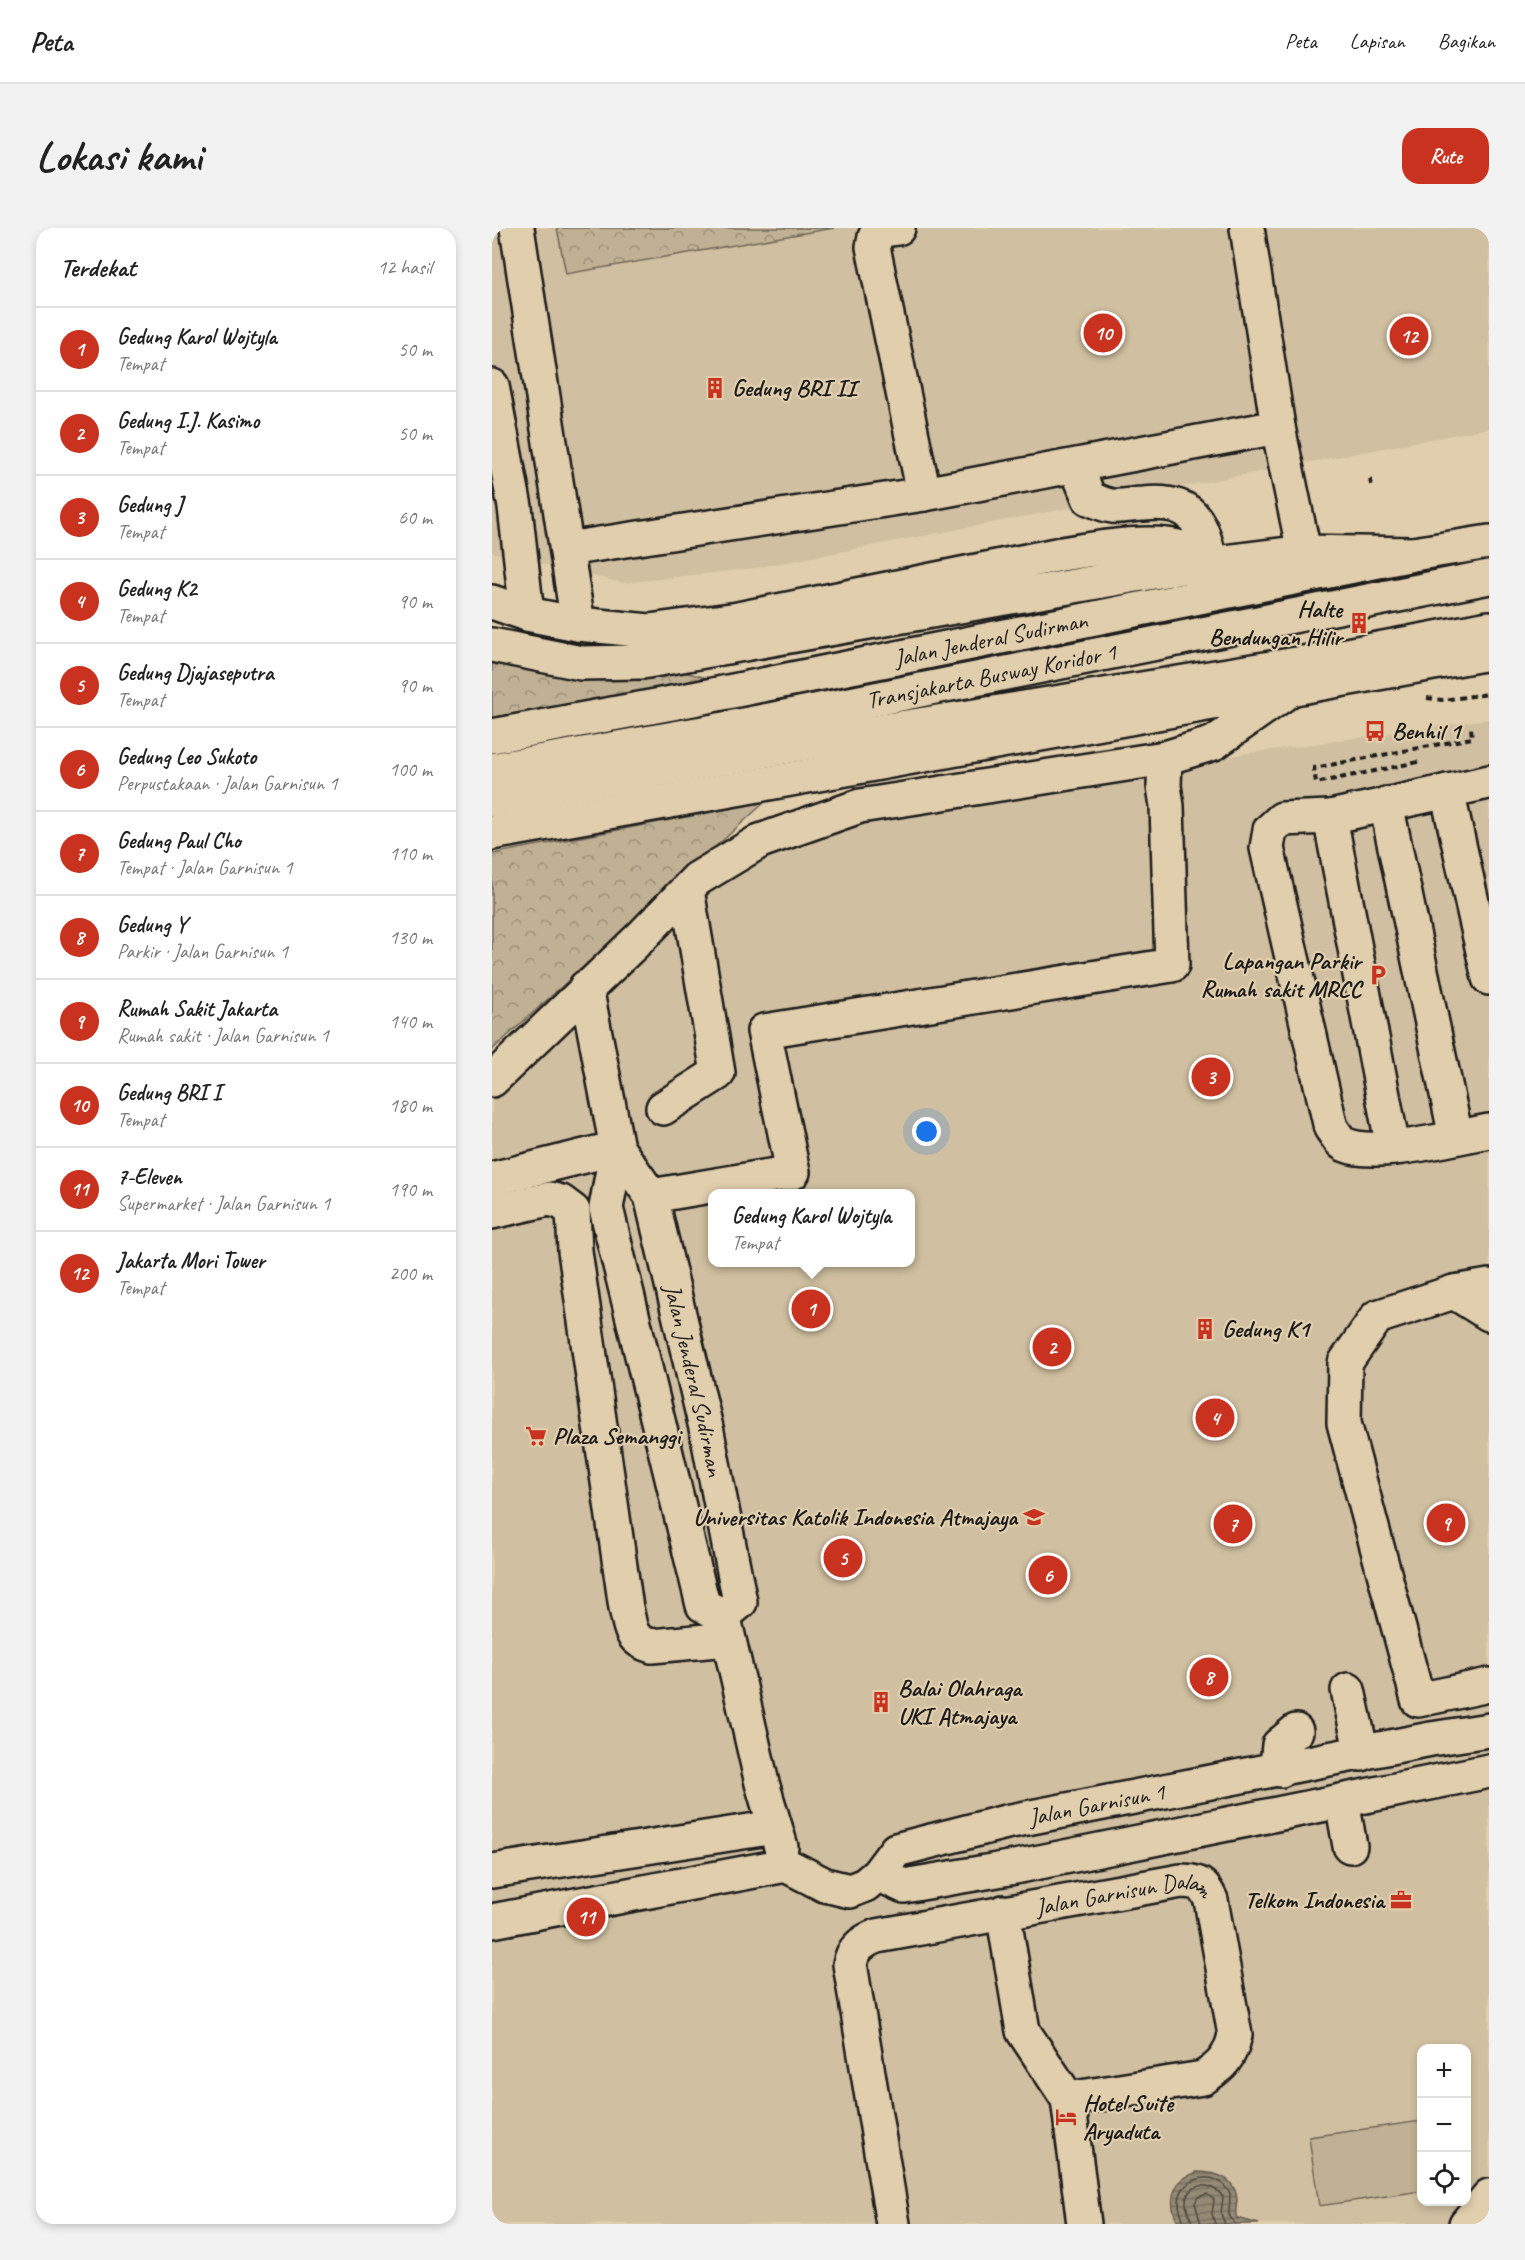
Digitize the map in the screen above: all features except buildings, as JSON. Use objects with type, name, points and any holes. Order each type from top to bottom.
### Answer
[{"type":"main road","points":[[517,228],[578,624]]},
{"type":"main road","points":[[898,228],[884,230],[875,237],[873,247],[924,494]]},
{"type":"main road","points":[[1248,228],[1278,427],[1304,552]]},
{"type":"main road","points":[[492,386],[515,507],[527,614]]},
{"type":"main road","points":[[567,549],[924,494],[1278,427]]},
{"type":"main road","points":[[1076,466],[1089,498],[1109,506],[1122,507],[1165,502],[1191,514],[1198,522],[1205,539],[1211,564]]},
{"type":"main road","name":"Jalan Jenderal Sudirman","points":[[492,736],[706,696],[1413,554],[1489,542]]},
{"type":"main road","points":[[492,602],[527,614],[578,624],[649,631],[727,620],[1110,546],[1170,545],[1185,548],[1211,564]]},
{"type":"main road","points":[[492,645],[581,663],[642,662],[1165,570],[1304,552],[1413,554]]},
{"type":"main road","name":"Transjakarta Busway Koridor 1","points":[[492,770],[726,728],[1489,577]]},
{"type":"main road","name":"Transjakarta Busway Koridor 1","points":[[492,800],[795,745],[1315,661],[1489,628]]},
{"type":"main road","points":[[492,832],[1489,653]]},
{"type":"main road","points":[[492,1080],[586,987],[642,936],[697,879],[760,842],[860,806],[1165,758],[1214,743],[1291,689]]},
{"type":"main road","points":[[651,1196],[793,1172],[764,1031],[1172,965],[1167,806],[1164,786],[1165,758]]},
{"type":"main road","points":[[1489,782],[1330,817],[1282,819],[1270,830],[1267,848],[1331,1128],[1344,1144],[1359,1149],[1393,1148],[1489,1131]]},
{"type":"main road","points":[[1447,791],[1489,978]]},
{"type":"main road","points":[[1386,804],[1456,1137]]},
{"type":"main road","points":[[1330,817],[1393,1148]]},
{"type":"main road","points":[[663,1108],[718,1073],[687,890]]},
{"type":"main road","name":"Jalan Jenderal Sudirman","points":[[586,987],[617,1148],[606,1208],[703,1605],[726,1628],[740,1602],[707,1431],[651,1196],[617,1148]]},
{"type":"main road","points":[[492,1179],[617,1148]]},
{"type":"main road","points":[[492,1212],[549,1199],[561,1202],[573,1211],[575,1251],[626,1608],[628,1638],[652,1646],[726,1628],[762,1783],[786,1865],[492,1920]]},
{"type":"main road","points":[[1440,1781],[1431,1739],[1421,1715],[1344,1424],[1345,1363],[1377,1317],[1454,1292],[1489,1286]]},
{"type":"main road","points":[[1454,1292],[1489,1314]]},
{"type":"main road","points":[[1418,1700],[1489,1685]]},
{"type":"main road","points":[[1348,1690],[1362,1754]]},
{"type":"main road","name":"Jalan Garnisun 1","points":[[786,1865],[825,1885],[850,1891],[859,1888],[878,1874],[896,1850],[1006,1822],[1431,1739],[1489,1730]]},
{"type":"main road","points":[[1281,1770],[1279,1745],[1296,1731]]},
{"type":"main road","points":[[1327,1761],[1350,1846]]},
{"type":"main road","name":"Jalan Garnisun 1","points":[[878,1874],[904,1886],[1016,1866],[1489,1771]]},
{"type":"main road","points":[[492,1871],[775,1827]]},
{"type":"main road","name":"Jalan Garnisun Dalam","points":[[1016,1866],[1013,1910],[1023,2031],[1068,2099],[1084,2224]]},
{"type":"main road","name":"Jalan Garnisun Dalam","points":[[893,2224],[850,1964],[851,1956],[861,1943],[878,1936],[1013,1910],[1181,1881],[1198,1882],[1206,1889],[1211,1900],[1235,2035],[1232,2052],[1217,2069],[1203,2078],[1068,2099]]},
{"type":"main road","points":[[1466,2224],[1489,2196]]},
{"type":"path","points":[[1370,479],[1372,489]]},
{"type":"path","points":[[1420,762],[1316,783],[1314,768],[1472,738],[1472,728]]},
{"type":"shaded area","points":[[492,228],[1489,228],[1489,428],[755,568],[623,583],[492,552]]},
{"type":"shaded area","points":[[1489,719],[1489,2224],[492,2224],[492,1084],[702,890],[765,850],[865,814],[979,792]]},
{"type":"green space","points":[[557,228],[834,228],[566,274]]},
{"type":"green space","points":[[492,645],[642,662],[708,678],[662,704],[492,736]]},
{"type":"green space","points":[[765,802],[492,1050],[492,854]]},
{"type":"green space","points":[[1417,2122],[1417,2192],[1319,2206],[1309,2137]]},
{"type":"water","points":[[1197,2172],[1211,2173],[1228,2181],[1237,2199],[1237,2218],[1259,2224],[1180,2224],[1174,2213],[1173,2195],[1183,2179]]},
{"type":"place","name":"Gedung BRI I","points":[[1103,333]]},
{"type":"place","name":"Jakarta Mori Tower","points":[[1409,336]]},
{"type":"place","name":"Gedung BRI II","points":[[715,388]]},
{"type":"place","name":"Halte Bendungan Hilir","points":[[1359,623]]},
{"type":"place","name":"Benhil 1","points":[[1375,731]]},
{"type":"place","name":"Lapangan Parkir Rumah sakit MRCC","points":[[1378,975]]},
{"type":"place","name":"Gedung J","points":[[1211,1077]]},
{"type":"place","name":"Gedung Karol Wojtyla","points":[[811,1309]]},
{"type":"place","name":"Gedung K1","points":[[1205,1329]]},
{"type":"place","name":"Gedung I.J. Kasimo","points":[[1052,1347]]},
{"type":"place","name":"Gedung K2","points":[[1215,1418]]},
{"type":"place","name":"Plaza Semanggi","points":[[536,1436]]},
{"type":"place","name":"Universitas Katolik Indonesia Atmajaya","points":[[1034,1517]]},
{"type":"place","name":"Rumah Sakit Jakarta","points":[[1446,1523]]},
{"type":"place","name":"Gedung Paul Cho","points":[[1233,1524]]},
{"type":"place","name":"Gedung Djajaseputra","points":[[843,1558]]},
{"type":"place","name":"Gedung Leo Sukoto","points":[[1048,1575]]},
{"type":"place","name":"Gedung Y","points":[[1209,1677]]},
{"type":"place","name":"Balai Olahraga UKI Atmajaya","points":[[881,1702]]},
{"type":"place","name":"Telkom Indonesia","points":[[1401,1900]]},
{"type":"place","name":"7-Eleven","points":[[586,1917]]},
{"type":"place","name":"Hotel Suite Aryaduta","points":[[1066,2117]]}]
